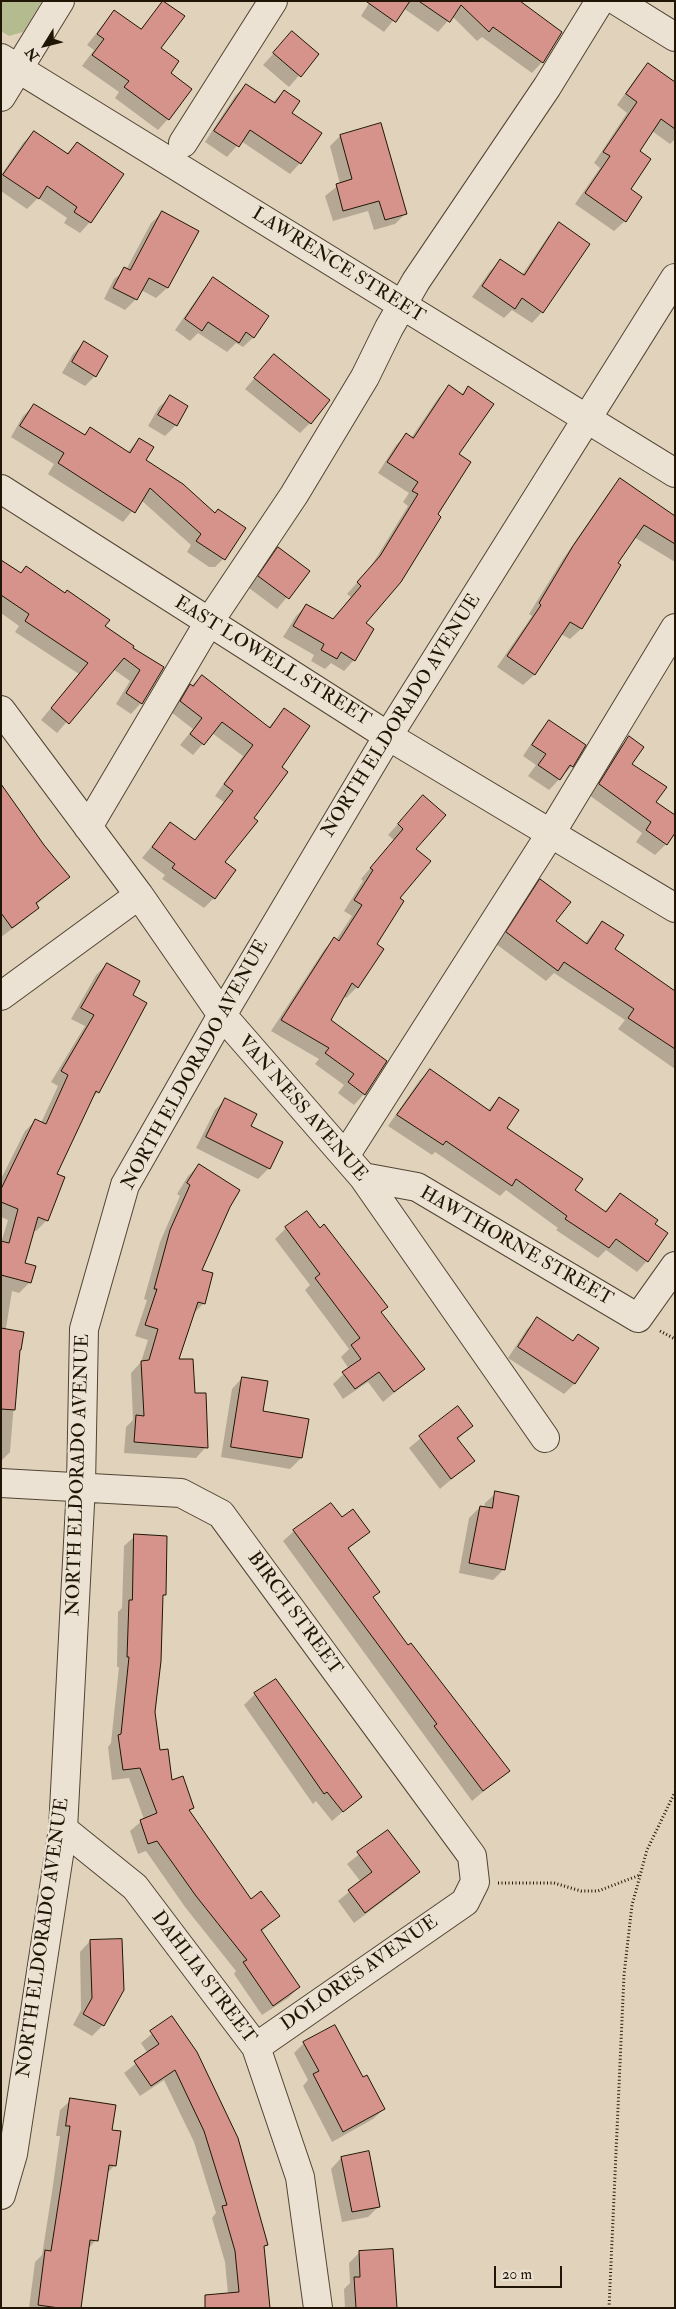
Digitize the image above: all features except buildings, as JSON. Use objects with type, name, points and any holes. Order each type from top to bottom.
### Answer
[{"type":"street","points":[[1,97],[10,64],[60,1]]},
{"type":"street","points":[[183,143],[273,1]]},
{"type":"street","points":[[88,827],[209,622],[294,495],[365,378],[402,305],[547,87],[600,1]]},
{"type":"street","points":[[617,1],[675,37]]},
{"type":"street","name":"LAWRENCE STREET","points":[[10,64],[675,473]]},
{"type":"street","name":"NORTH ELDORADO AVENUE","points":[[1,2195],[13,2154],[63,1829],[81,1486],[84,1329],[126,1184],[222,1015],[388,736],[675,278]]},
{"type":"street","name":"EAST LOWELL STREET","points":[[1,489],[388,736],[675,908]]},
{"type":"street","points":[[345,1156],[551,833],[675,628]]},
{"type":"street","name":"VAN NESS AVENUE","points":[[1,710],[139,895],[222,1015],[363,1177],[545,1438]]},
{"type":"street","points":[[1,996],[139,895]]},
{"type":"street","name":"HAWTHORNE STREET","points":[[363,1177],[417,1187],[638,1318],[675,1266]]},
{"type":"street","name":"BIRCH STREET","points":[[1,1482],[181,1493],[221,1514],[472,1856],[470,1892]]},
{"type":"street","name":"DAHLIA STREET","points":[[63,1829],[135,1887],[256,2047],[300,2177],[318,2308]]},
{"type":"street","name":"DOLORES AVENUE","points":[[256,2047],[470,1892]]},
{"type":"path","points":[[609,2308],[624,1975],[632,1905],[647,1850],[675,1792]]},
{"type":"path","points":[[470,1892],[554,1883],[581,1890],[598,1891],[640,1875]]},
{"type":"green space","points":[[1,1],[42,1],[23,32],[9,36],[1,31]]}]
